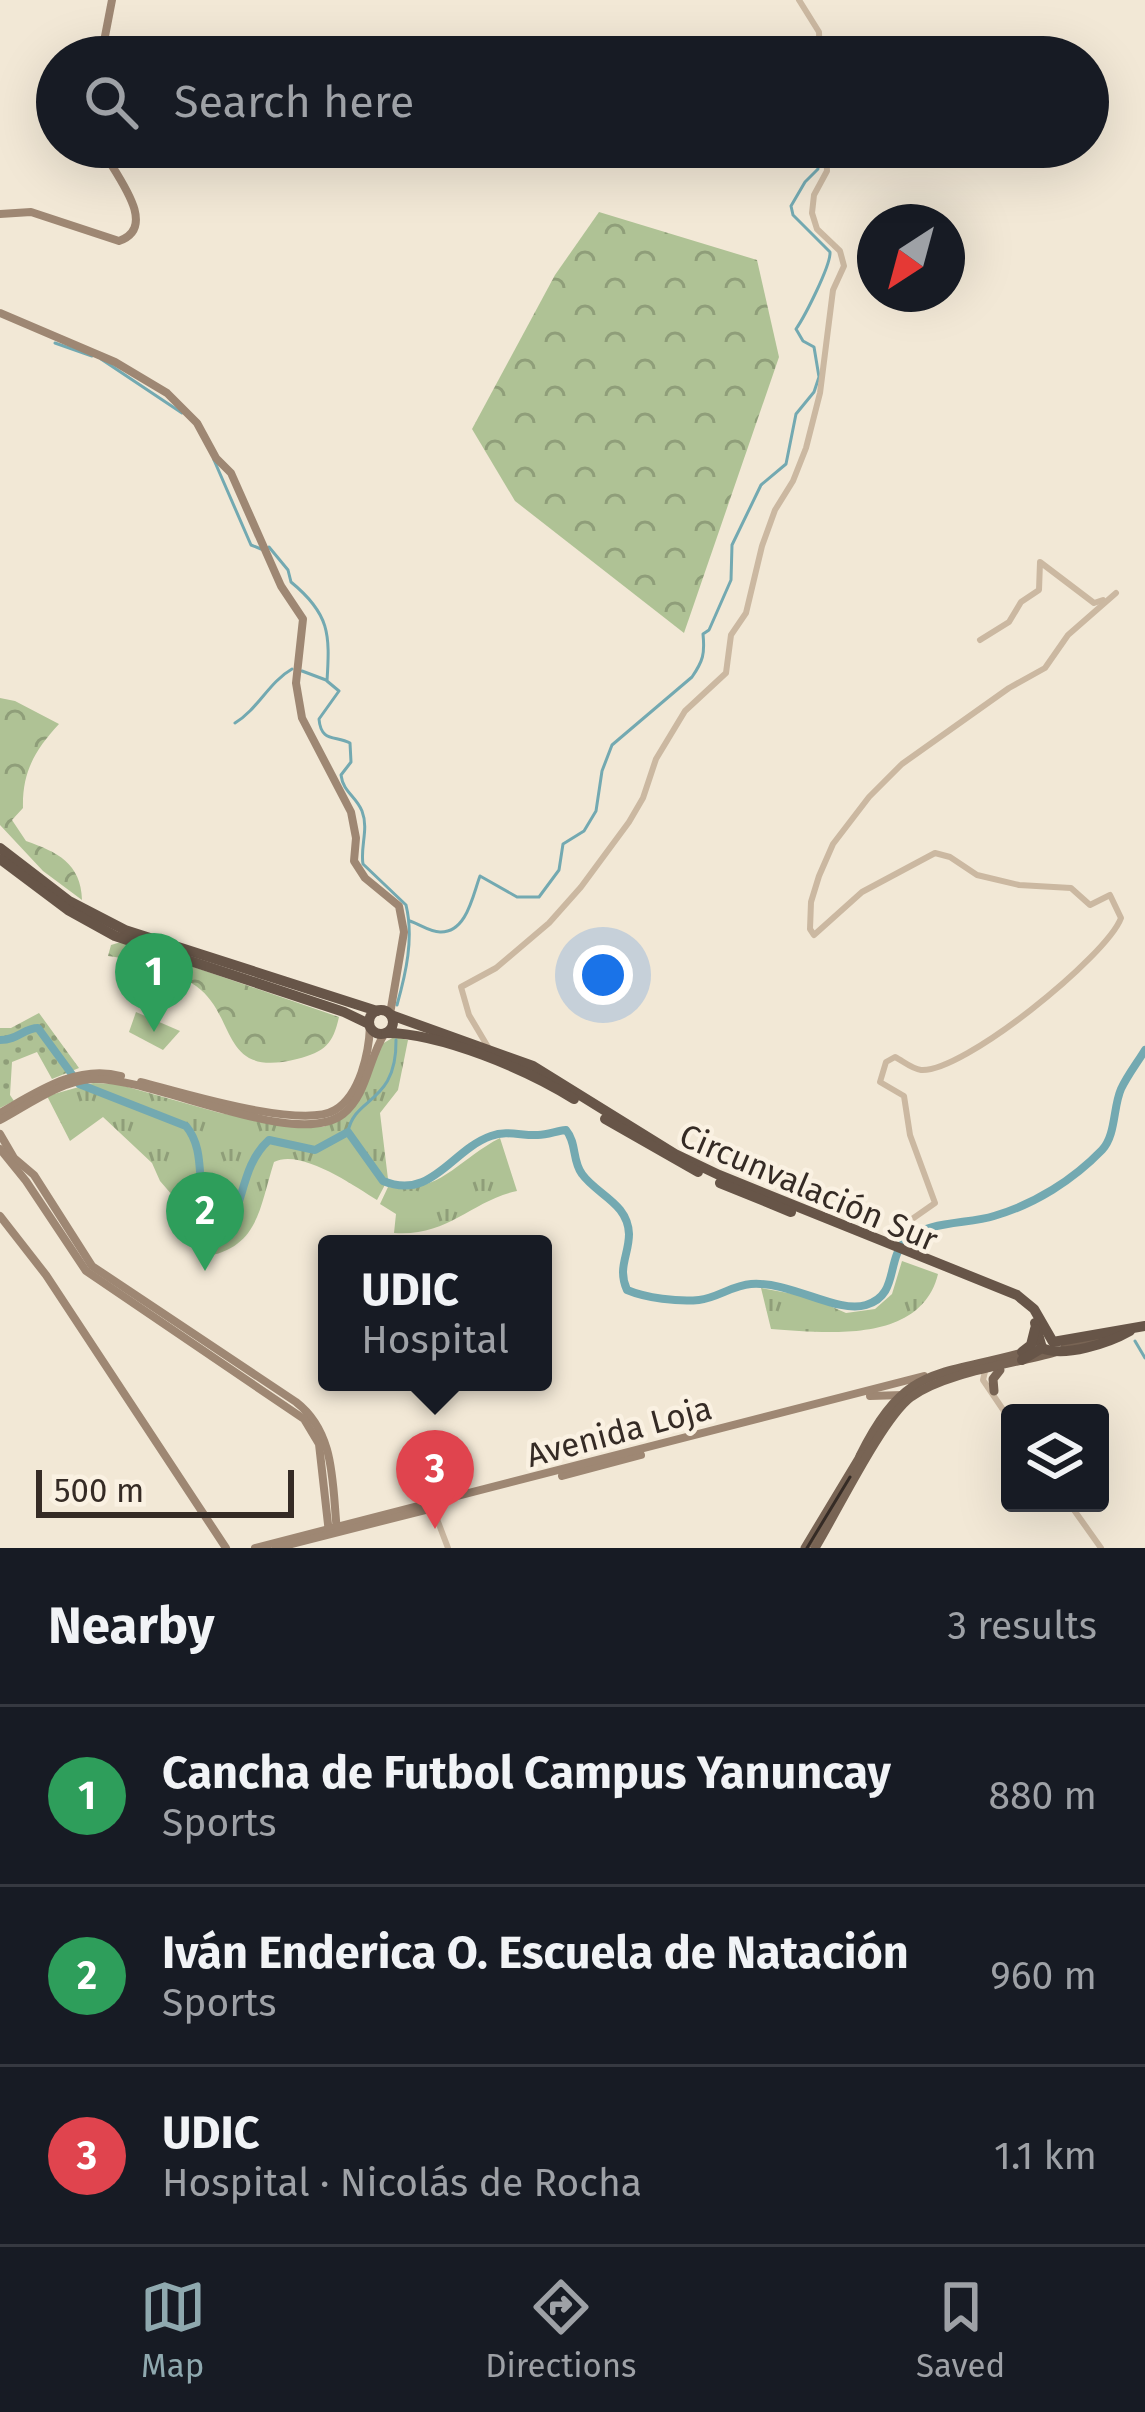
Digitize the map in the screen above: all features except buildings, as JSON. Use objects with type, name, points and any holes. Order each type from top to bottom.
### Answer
[{"type":"highway","name":"Circunvalación Sur","points":[[0,848],[69,901],[125,930],[476,1039],[490,1051],[552,1076],[675,1154],[909,1256],[1017,1295],[1034,1310],[1039,1327],[1059,1347]]},
{"type":"highway","name":"Circunvalación Sur","points":[[0,859],[77,916],[116,936],[344,1012],[375,1032],[424,1039],[525,1072],[671,1160],[892,1248]]},
{"type":"highway","points":[[369,1025],[384,1012],[393,1025],[386,1033]]},
{"type":"highway","points":[[1039,1327],[1042,1348]]},
{"type":"highway","points":[[1022,1356],[1039,1327]]},
{"type":"highway","points":[[1022,1356],[1131,1330]]},
{"type":"main road","points":[[104,36],[112,0]]},
{"type":"main road","points":[[0,214],[31,212],[119,241],[130,237],[138,215],[112,168]]},
{"type":"main road","points":[[0,313],[115,362],[167,393],[197,423],[216,458],[231,473],[280,586],[303,619],[296,683],[302,718],[352,812],[354,861],[364,878],[399,906],[404,932],[400,974],[384,1012]]},
{"type":"main road","points":[[0,1116],[100,1068],[228,1105],[306,1117],[322,1115],[352,1094],[369,1025]]},
{"type":"main road","points":[[83,1077],[110,1079],[220,1111],[319,1124],[353,1104],[386,1033]]},
{"type":"main road","points":[[0,1134],[14,1158],[34,1175],[92,1266],[310,1414],[328,1450],[333,1530]]},
{"type":"main road","points":[[0,1149],[86,1271],[304,1419],[319,1444],[333,1530]]},
{"type":"main road","points":[[0,1216],[46,1275],[226,1548]]},
{"type":"main road","points":[[815,1548],[898,1409],[916,1391],[1059,1347]]},
{"type":"main road","points":[[805,1548],[896,1402],[925,1376],[968,1364],[1004,1362]]},
{"type":"main road","points":[[991,1391],[1004,1362]]},
{"type":"main road","points":[[855,1480],[896,1402],[953,1367]]},
{"type":"main road","name":"Avenida Loja","points":[[432,1505],[925,1376]]},
{"type":"main road","points":[[965,1376],[980,1380],[991,1391]]},
{"type":"main road","points":[[877,1394],[896,1402]]},
{"type":"main road","name":"Avenida Loja","points":[[276,1548],[877,1394]]},
{"type":"main road","name":"Avenida Loja","points":[[254,1548],[291,1544]]},
{"type":"street","points":[[800,0],[819,36]]},
{"type":"street","points":[[476,1039],[461,987],[496,968],[572,898],[644,798],[656,759],[685,711],[726,673],[731,634],[746,613],[762,546],[806,448],[820,393],[833,290],[844,266],[840,251],[817,229],[812,213],[814,195],[827,168]]},
{"type":"street","points":[[892,1248],[905,1225],[935,1203],[910,1136],[904,1096],[880,1082],[886,1062],[896,1057],[917,1069],[928,1069],[981,1047],[1077,970],[1120,922],[1117,904],[1110,896],[1090,905],[1071,888],[1018,885],[977,874],[950,856],[935,853],[862,892],[817,934],[812,933],[812,902],[833,844],[890,774],[1009,688],[1045,668],[1068,635],[1116,593],[1094,603],[1040,562],[1039,590],[1022,602],[1009,622],[980,640]]},
{"type":"street","points":[[968,1364],[984,1370],[1001,1405]]},
{"type":"street","points":[[432,1505],[448,1548]]},
{"type":"street","points":[[1077,1512],[1103,1548]]},
{"type":"green space","points":[[599,212],[757,260],[779,357],[684,633],[515,501],[472,429],[555,275]]},
{"type":"green space","points":[[0,698],[59,724],[32,762],[23,808],[12,820],[26,841],[57,855],[72,868],[82,900],[43,871],[0,825]]},
{"type":"green space","points":[[121,942],[339,1017],[334,1034],[326,1046],[307,1056],[272,1063],[254,1060],[242,1053],[219,1013],[196,986],[154,966],[108,956],[111,945]]},
{"type":"green space","points":[[136,1012],[180,1031],[163,1050],[129,1032]]},
{"type":"green space","points":[[39,1013],[79,1068],[52,1079],[37,1052],[12,1062],[10,1095],[14,1101],[0,1108],[0,1028],[11,1028]]},
{"type":"green space","points":[[394,1037],[408,1040],[398,1090],[380,1113],[388,1179],[377,1200],[312,1164],[274,1162],[260,1210],[246,1235],[236,1245],[203,1257],[185,1231],[190,1226],[175,1209],[179,1203],[152,1163],[103,1117],[70,1141],[47,1096],[93,1083],[117,1084],[220,1113],[323,1127],[343,1118],[382,1044]]},
{"type":"green space","points":[[500,1138],[517,1191],[430,1230],[394,1233],[396,1214],[380,1204],[388,1187],[406,1188],[435,1180]]},
{"type":"green space","points":[[902,1261],[938,1274],[928,1297],[913,1313],[892,1323],[844,1332],[771,1329],[761,1288],[810,1297],[846,1313],[875,1309],[892,1294]]},
{"type":"waterway","points":[[410,921],[436,932],[457,926],[480,876],[517,897],[539,897],[559,870],[563,844],[584,831],[596,811],[612,745],[699,666],[703,634],[731,580],[732,545],[761,485],[786,464],[796,414],[814,392],[819,377],[814,347],[796,329],[830,252],[793,215],[791,206],[818,168]]},
{"type":"waterway","points":[[55,343],[92,356]]},
{"type":"waterway","points":[[101,359],[182,413]]},
{"type":"waterway","points":[[214,460],[251,545],[261,549]]},
{"type":"waterway","points":[[269,547],[288,570],[291,582],[314,604],[325,626],[327,681],[339,691],[319,719],[320,727],[326,735],[350,743],[351,762],[341,775],[364,818],[363,864],[406,905],[409,943],[397,1005]]},
{"type":"waterway","points":[[235,723],[292,669]]},
{"type":"waterway","points":[[302,671],[326,680]]},
{"type":"waterway","points":[[0,1040],[38,1028],[79,1084],[186,1126],[197,1151],[204,1207],[218,1233],[227,1231],[253,1160],[269,1140],[315,1150],[348,1132],[383,1181],[400,1185],[428,1179],[491,1136],[566,1130],[582,1174],[618,1207],[627,1223],[623,1275],[627,1290],[691,1300],[744,1285],[766,1284],[854,1307],[884,1293],[900,1247],[916,1233],[1024,1205],[1091,1161],[1107,1144],[1121,1089],[1145,1050]]},
{"type":"waterway","points":[[348,1132],[358,1111],[390,1076],[396,1040]]},
{"type":"waterway","points":[[1135,1341],[1145,1358]]},
{"type":"tram line","points":[[807,1548],[850,1477]]},
{"type":"place","name":"Cancha de Futbol Campus Yanuncay","points":[[154,1032]]},
{"type":"place","name":"Iván Enderica O. Escuela de Natación","points":[[205,1271]]},
{"type":"place","name":"UDIC","points":[[435,1529]]}]
